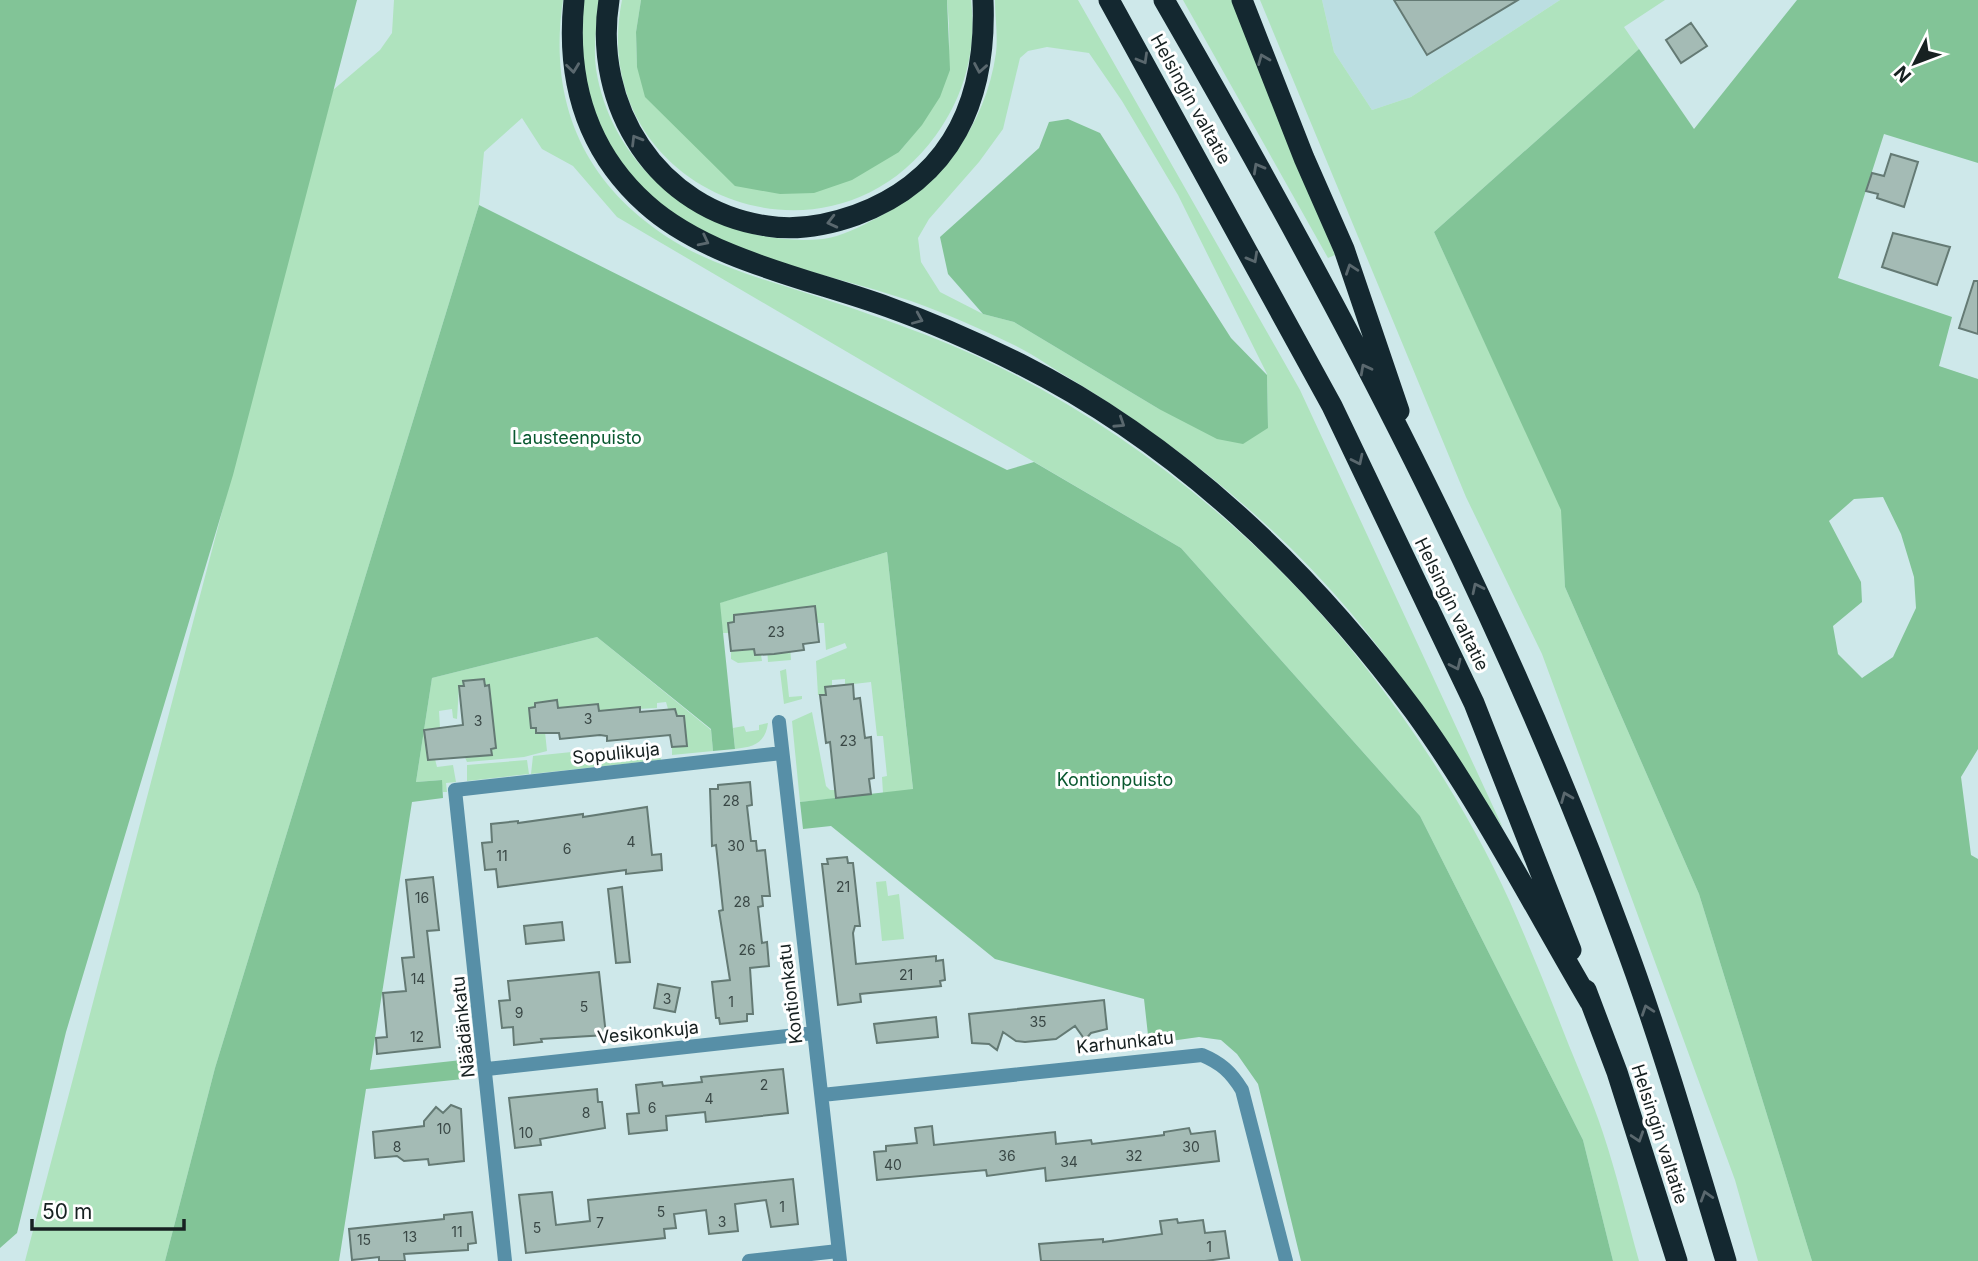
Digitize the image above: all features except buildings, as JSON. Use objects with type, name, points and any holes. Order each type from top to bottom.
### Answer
[{"type":"highway","points":[[573,0],[571,60],[583,111],[598,145],[617,174],[651,209],[715,247],[892,308],[1020,364],[1077,395],[1186,471],[1300,575],[1356,637],[1422,724],[1453,770],[1590,1002]]},
{"type":"highway","points":[[610,0],[606,52],[613,92],[645,155],[675,184],[709,206],[747,222],[788,228],[828,223],[870,210],[906,189],[936,161],[962,126],[979,75],[982,0]]},
{"type":"highway","name":"Helsingin valtatie","points":[[1109,0],[1332,406],[1474,703],[1521,816],[1617,1072],[1676,1261]]},
{"type":"highway","name":"Helsingin valtatie","points":[[1164,0],[1420,472],[1490,616],[1622,936],[1670,1074],[1726,1261]]},
{"type":"highway","points":[[1242,0],[1304,158],[1344,248],[1420,472]]},
{"type":"street","name":"Kontionkatu","points":[[779,722],[839,1256]]},
{"type":"street","name":"Sopulikuja","points":[[455,790],[782,753]]},
{"type":"street","name":"Näädänkatu","points":[[455,790],[487,1069],[505,1261]]},
{"type":"street","name":"Vesikonkuja","points":[[487,1069],[814,1033]]},
{"type":"street","name":"Karhunkatu","points":[[822,1095],[1202,1055],[1218,1062],[1232,1074],[1242,1090],[1286,1261]]},
{"type":"street","points":[[749,1261],[839,1256]]},
{"type":"shaded area","points":[[1322,0],[1560,0],[1411,97],[1372,110],[1334,52]]},
{"type":"green space","points":[[0,0],[357,0],[233,475],[66,1032],[17,1233],[0,1248]]},
{"type":"green space","points":[[394,0],[563,0],[561,76],[569,110],[581,142],[598,172],[621,199],[649,224],[682,246],[712,260],[937,339],[1052,395],[1127,443],[1198,496],[1296,587],[1358,658],[1416,736],[1490,860],[1531,951],[1594,1108],[1613,1165],[1639,1261],[1613,1261],[1583,1140],[1420,816],[1181,548],[617,217],[573,166],[542,149],[522,118],[484,152],[479,205],[215,1068],[165,1261],[25,1261],[333,90],[380,50],[392,33]]},
{"type":"green space","points":[[583,0],[599,0],[595,60],[606,108],[624,143],[647,173],[676,198],[709,218],[745,232],[784,239],[823,239],[858,228],[900,204],[940,170],[957,150],[982,105],[990,80],[997,47],[995,0],[1078,0],[1300,390],[1503,828],[1411,691],[1372,638],[1321,579],[1257,516],[1151,431],[1014,345],[911,301],[734,246],[670,211],[642,187],[625,168],[599,124],[585,76],[581,25]],"holes":[[[1047,47],[1089,53],[1122,101],[1178,195],[1267,374],[1268,428],[1159,409],[1014,322],[983,314],[940,292],[921,262],[918,238],[929,219],[979,162],[1003,129],[1020,58],[1028,51]]]},
{"type":"green space","points":[[622,0],[641,0],[636,32],[637,67],[899,152],[928,115],[944,83],[949,47],[947,0],[971,0],[972,36],[967,70],[955,104],[936,135],[889,181],[835,205],[778,210],[724,196],[676,167],[640,123],[620,67]]},
{"type":"green space","points":[[641,0],[947,0],[950,70],[940,97],[922,125],[899,152],[852,180],[814,193],[780,194],[735,186],[645,97],[637,67],[636,32]]},
{"type":"green space","points":[[1183,0],[1232,0],[1335,255],[1328,258]]},
{"type":"green space","points":[[1260,0],[1322,0],[1334,52],[1372,110],[1411,97],[1560,0],[1665,0],[1624,27],[1639,49],[1434,232],[1562,510],[1565,587],[1699,894],[1812,1261],[1758,1261],[1735,1180],[1542,654],[1466,497]]},
{"type":"green space","points":[[1797,0],[1978,0],[1978,163],[1884,134],[1838,278],[1952,317],[1939,366],[1978,379],[1978,749],[1961,777],[1971,855],[1978,859],[1978,1261],[1812,1261],[1699,894],[1565,587],[1561,510],[1434,232],[1639,49],[1694,129]],"holes":[[[1883,497],[1901,534],[1914,577],[1916,608],[1893,657],[1862,678],[1838,654],[1833,626],[1862,602],[1861,582],[1829,521],[1854,499]]]},
{"type":"green space","points":[[1068,119],[1100,133],[1231,338],[1267,375],[1268,428],[1243,444],[1217,439],[1159,409],[1014,322],[983,314],[948,274],[940,237],[1039,148],[1049,122]]},
{"type":"green space","points":[[479,205],[1007,470],[1034,462],[1181,548],[1420,816],[1583,1140],[1613,1261],[1301,1261],[1258,1084],[1237,1054],[1221,1040],[1199,1037],[1149,1044],[1144,999],[995,959],[831,826],[803,829],[800,802],[913,789],[887,552],[720,603],[735,749],[713,751],[711,729],[597,637],[432,678],[416,782],[442,780],[443,798],[412,802],[370,1070],[471,1059],[473,1078],[366,1089],[339,1261],[165,1261],[215,1068]]},
{"type":"green space","points":[[887,552],[913,790],[883,793],[882,777],[887,776],[883,736],[877,736],[871,682],[845,685],[845,679],[832,680],[832,686],[825,687],[826,695],[818,695],[816,661],[847,648],[845,643],[826,650],[824,623],[817,623],[815,606],[734,615],[734,622],[728,623],[729,633],[723,633],[719,603]]},
{"type":"green space","points":[[597,637],[711,730],[713,751],[672,755],[672,747],[687,745],[684,716],[677,716],[674,709],[668,709],[666,702],[657,703],[657,708],[599,711],[598,704],[558,708],[557,700],[535,703],[535,707],[529,709],[531,728],[536,728],[537,733],[545,732],[547,751],[524,757],[467,762],[464,755],[492,755],[491,749],[496,748],[489,686],[485,686],[483,679],[464,681],[464,686],[459,687],[457,719],[453,718],[452,709],[439,711],[440,728],[424,730],[432,678]]},
{"type":"green space","points":[[790,645],[791,660],[768,662],[767,648]]},
{"type":"green space","points":[[754,649],[755,655],[761,655],[762,661],[738,663],[731,659],[731,651]]},
{"type":"green space","points":[[786,669],[789,697],[802,696],[802,699],[784,704],[780,671]]},
{"type":"green space","points":[[812,712],[826,786],[830,790],[836,790],[837,798],[800,802],[792,721]]},
{"type":"green space","points":[[768,723],[761,740],[735,749],[733,728],[744,726],[746,732],[759,730],[759,725]]},
{"type":"green space","points":[[424,730],[428,760],[435,759],[437,767],[453,765],[456,782],[446,783],[447,792],[443,792],[441,780],[416,782]]},
{"type":"green space","points":[[649,744],[650,750],[660,749],[661,760],[531,774],[533,756]]},
{"type":"green space","points":[[527,760],[529,774],[467,781],[467,765]]},
{"type":"green space","points":[[886,881],[888,896],[899,894],[904,939],[882,941],[876,882]]},
{"type":"park label","name":"Lausteenpuisto","points":[[577,437]]},
{"type":"park label","name":"Kontionpuisto","points":[[1115,779]]}]
